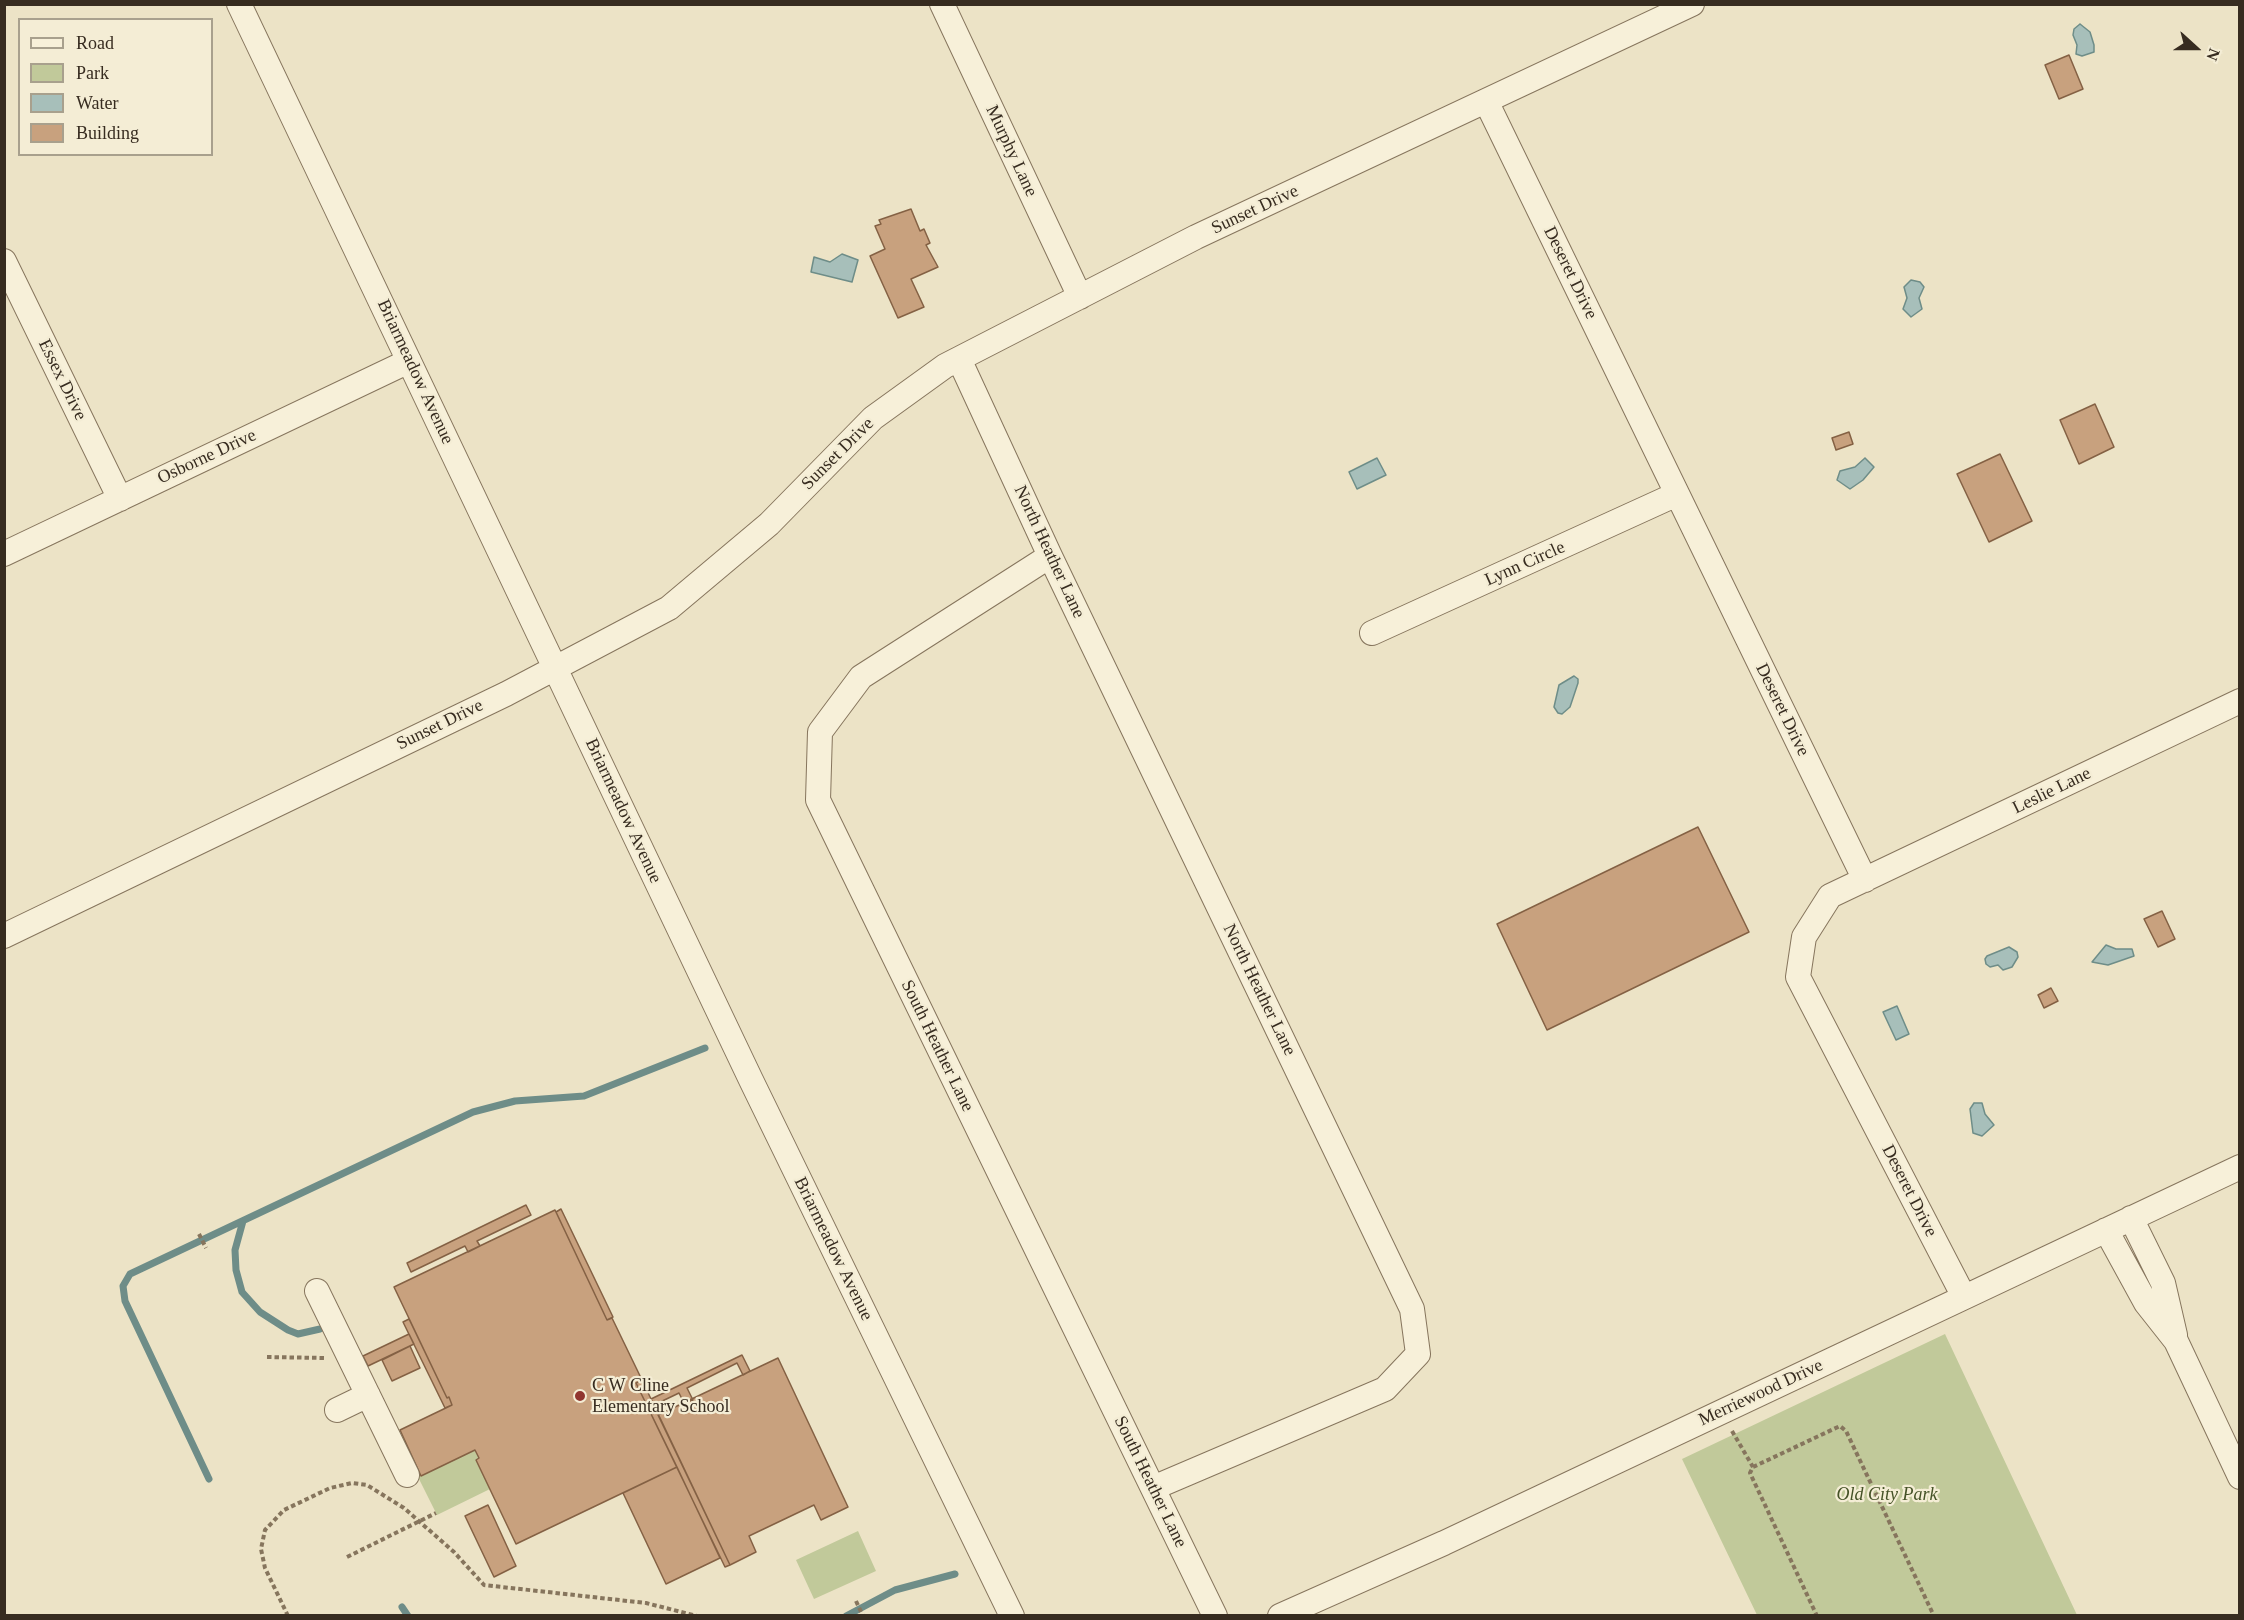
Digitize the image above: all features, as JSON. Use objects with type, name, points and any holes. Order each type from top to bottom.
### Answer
[{"type":"street","name":"Briarmeadow Avenue","points":[[239,4],[751,1080],[1012,1616]]},
{"type":"street","name":"Murphy Lane","points":[[942,4],[1080,297]]},
{"type":"street","name":"Sunset Drive","points":[[4,936],[555,668],[669,608],[769,524],[873,418],[945,366],[1196,237],[1486,101],[1664,10],[1692,4]]},
{"type":"street","name":"Deseret Drive","points":[[1486,101],[1865,880],[1830,896],[1804,937],[1798,977],[1964,1297]]},
{"type":"street","name":"Essex Drive","points":[[4,261],[120,499]]},
{"type":"street","name":"North Heather Lane","points":[[959,359],[1050,556],[1412,1309],[1418,1354],[1385,1389],[1153,1488]]},
{"type":"street","name":"Osborne Drive","points":[[4,554],[409,361]]},
{"type":"street","name":"Lynn Circle","points":[[1372,633],[1677,494]]},
{"type":"street","name":"South Heather Lane","points":[[1050,556],[861,677],[820,732],[818,800],[1215,1616]]},
{"type":"street","name":"Leslie Lane","points":[[1865,880],[2240,701]]},
{"type":"street","name":"Merriewood Drive","points":[[1280,1616],[1444,1543],[2240,1167]]},
{"type":"street","points":[[2132,1218],[2163,1283],[2176,1341],[2240,1477]]},
{"type":"street","points":[[2106,1230],[2146,1303],[2176,1341]]},
{"type":"street","points":[[317,1291],[407,1475]]},
{"type":"street","points":[[337,1410],[368,1395]]},
{"type":"path","points":[[200,1234],[206,1248]]},
{"type":"path","points":[[267,1357],[323,1359],[345,1348]]},
{"type":"path","points":[[1721,1412],[1753,1467]]},
{"type":"path","points":[[1817,1616],[1749,1473],[1753,1467],[1840,1426],[1846,1431],[1934,1616]]},
{"type":"path","points":[[288,1616],[265,1568],[261,1549],[265,1530],[284,1510],[330,1488],[352,1483],[367,1485],[419,1521],[484,1585],[646,1603],[697,1616]]},
{"type":"path","points":[[347,1557],[436,1513]]},
{"type":"path","points":[[856,1601],[863,1616]]},
{"type":"green space","name":"Old City Park","points":[[1945,1334],[2077,1615],[1757,1615],[1682,1459]]},
{"type":"green space","points":[[475,1450],[479,1458],[476,1460],[490,1489],[437,1515],[418,1477]]},
{"type":"green space","points":[[858,1531],[876,1571],[814,1599],[796,1560]]},
{"type":"water","points":[[2080,24],[2090,32],[2094,45],[2094,52],[2082,56],[2076,54],[2077,45],[2073,35],[2074,29]]},
{"type":"water","points":[[842,254],[858,260],[852,282],[811,272],[814,257],[830,262]]},
{"type":"water","points":[[1911,280],[1920,282],[1924,287],[1919,298],[1922,309],[1911,317],[1903,309],[1907,298],[1904,287]]},
{"type":"water","points":[[1377,458],[1386,475],[1357,489],[1349,472]]},
{"type":"water","points":[[1865,458],[1874,467],[1863,480],[1850,489],[1837,480],[1840,471],[1855,467]]},
{"type":"water","points":[[1574,676],[1578,679],[1578,683],[1570,707],[1562,714],[1558,713],[1554,707],[1559,685]]},
{"type":"water","points":[[2106,945],[2116,949],[2132,949],[2134,956],[2108,965],[2092,962]]},
{"type":"water","points":[[2009,947],[2017,952],[2018,957],[2012,967],[2003,970],[1998,965],[1990,967],[1986,964],[1987,956]]},
{"type":"water","points":[[1897,1006],[1909,1034],[1896,1040],[1883,1012]]},
{"type":"water","points":[[1974,1103],[1982,1103],[1985,1114],[1994,1125],[1982,1136],[1973,1133],[1970,1109]]},
{"type":"building","points":[[2069,55],[2083,89],[2059,99],[2045,65]]},
{"type":"building","points":[[911,209],[920,231],[924,229],[930,243],[926,245],[938,267],[911,279],[924,307],[898,318],[870,256],[885,249],[875,226],[881,224],[879,220]]},
{"type":"building","points":[[2095,404],[2114,447],[2079,464],[2060,420]]},
{"type":"building","points":[[1849,432],[1853,444],[1836,450],[1832,438]]},
{"type":"building","points":[[2000,454],[2032,521],[1989,542],[1957,474]]},
{"type":"building","points":[[1698,827],[1749,932],[1547,1030],[1497,924]]},
{"type":"building","points":[[2162,911],[2175,939],[2158,947],[2144,919]]},
{"type":"building","points":[[2051,988],[2058,1001],[2044,1008],[2038,995]]},
{"type":"building","points":[[526,1205],[531,1215],[477,1241],[480,1246],[468,1252],[465,1246],[411,1272],[407,1263]]},
{"type":"building","points":[[561,1209],[613,1317],[607,1320],[556,1212]]},
{"type":"building","points":[[555,1210],[607,1320],[612,1318],[642,1380],[636,1383],[677,1467],[516,1544],[476,1460],[479,1458],[475,1450],[421,1476],[400,1430],[452,1405],[394,1287]]},
{"type":"building","points":[[409,1319],[452,1405],[445,1408],[403,1322]]},
{"type":"building","points":[[409,1334],[414,1344],[368,1366],[363,1356]]},
{"type":"building","points":[[410,1346],[420,1368],[392,1381],[382,1360]]},
{"type":"building","points":[[742,1355],[750,1371],[743,1375],[737,1363],[687,1388],[693,1400],[684,1403],[679,1393],[654,1405],[651,1399]]},
{"type":"building","points":[[778,1358],[848,1507],[821,1520],[814,1505],[749,1536],[756,1552],[730,1565],[658,1415]]},
{"type":"building","points":[[642,1380],[730,1565],[725,1567],[636,1383]]},
{"type":"building","points":[[677,1467],[720,1558],[666,1584],[623,1493]]},
{"type":"building","points":[[488,1505],[516,1566],[494,1577],[465,1516]]},
{"type":"waterway","points":[[209,1479],[125,1301],[123,1286],[130,1274],[473,1112],[515,1101],[584,1096],[705,1048]]},
{"type":"waterway","points":[[243,1221],[235,1250],[236,1270],[242,1292],[260,1312],[288,1330],[298,1334],[320,1329]]},
{"type":"waterway","points":[[846,1616],[895,1590],[955,1574]]},
{"type":"waterway","points":[[402,1607],[408,1616]]},
{"type":"place","name":"C W Cline Elementary School","points":[[580,1396]]}]
